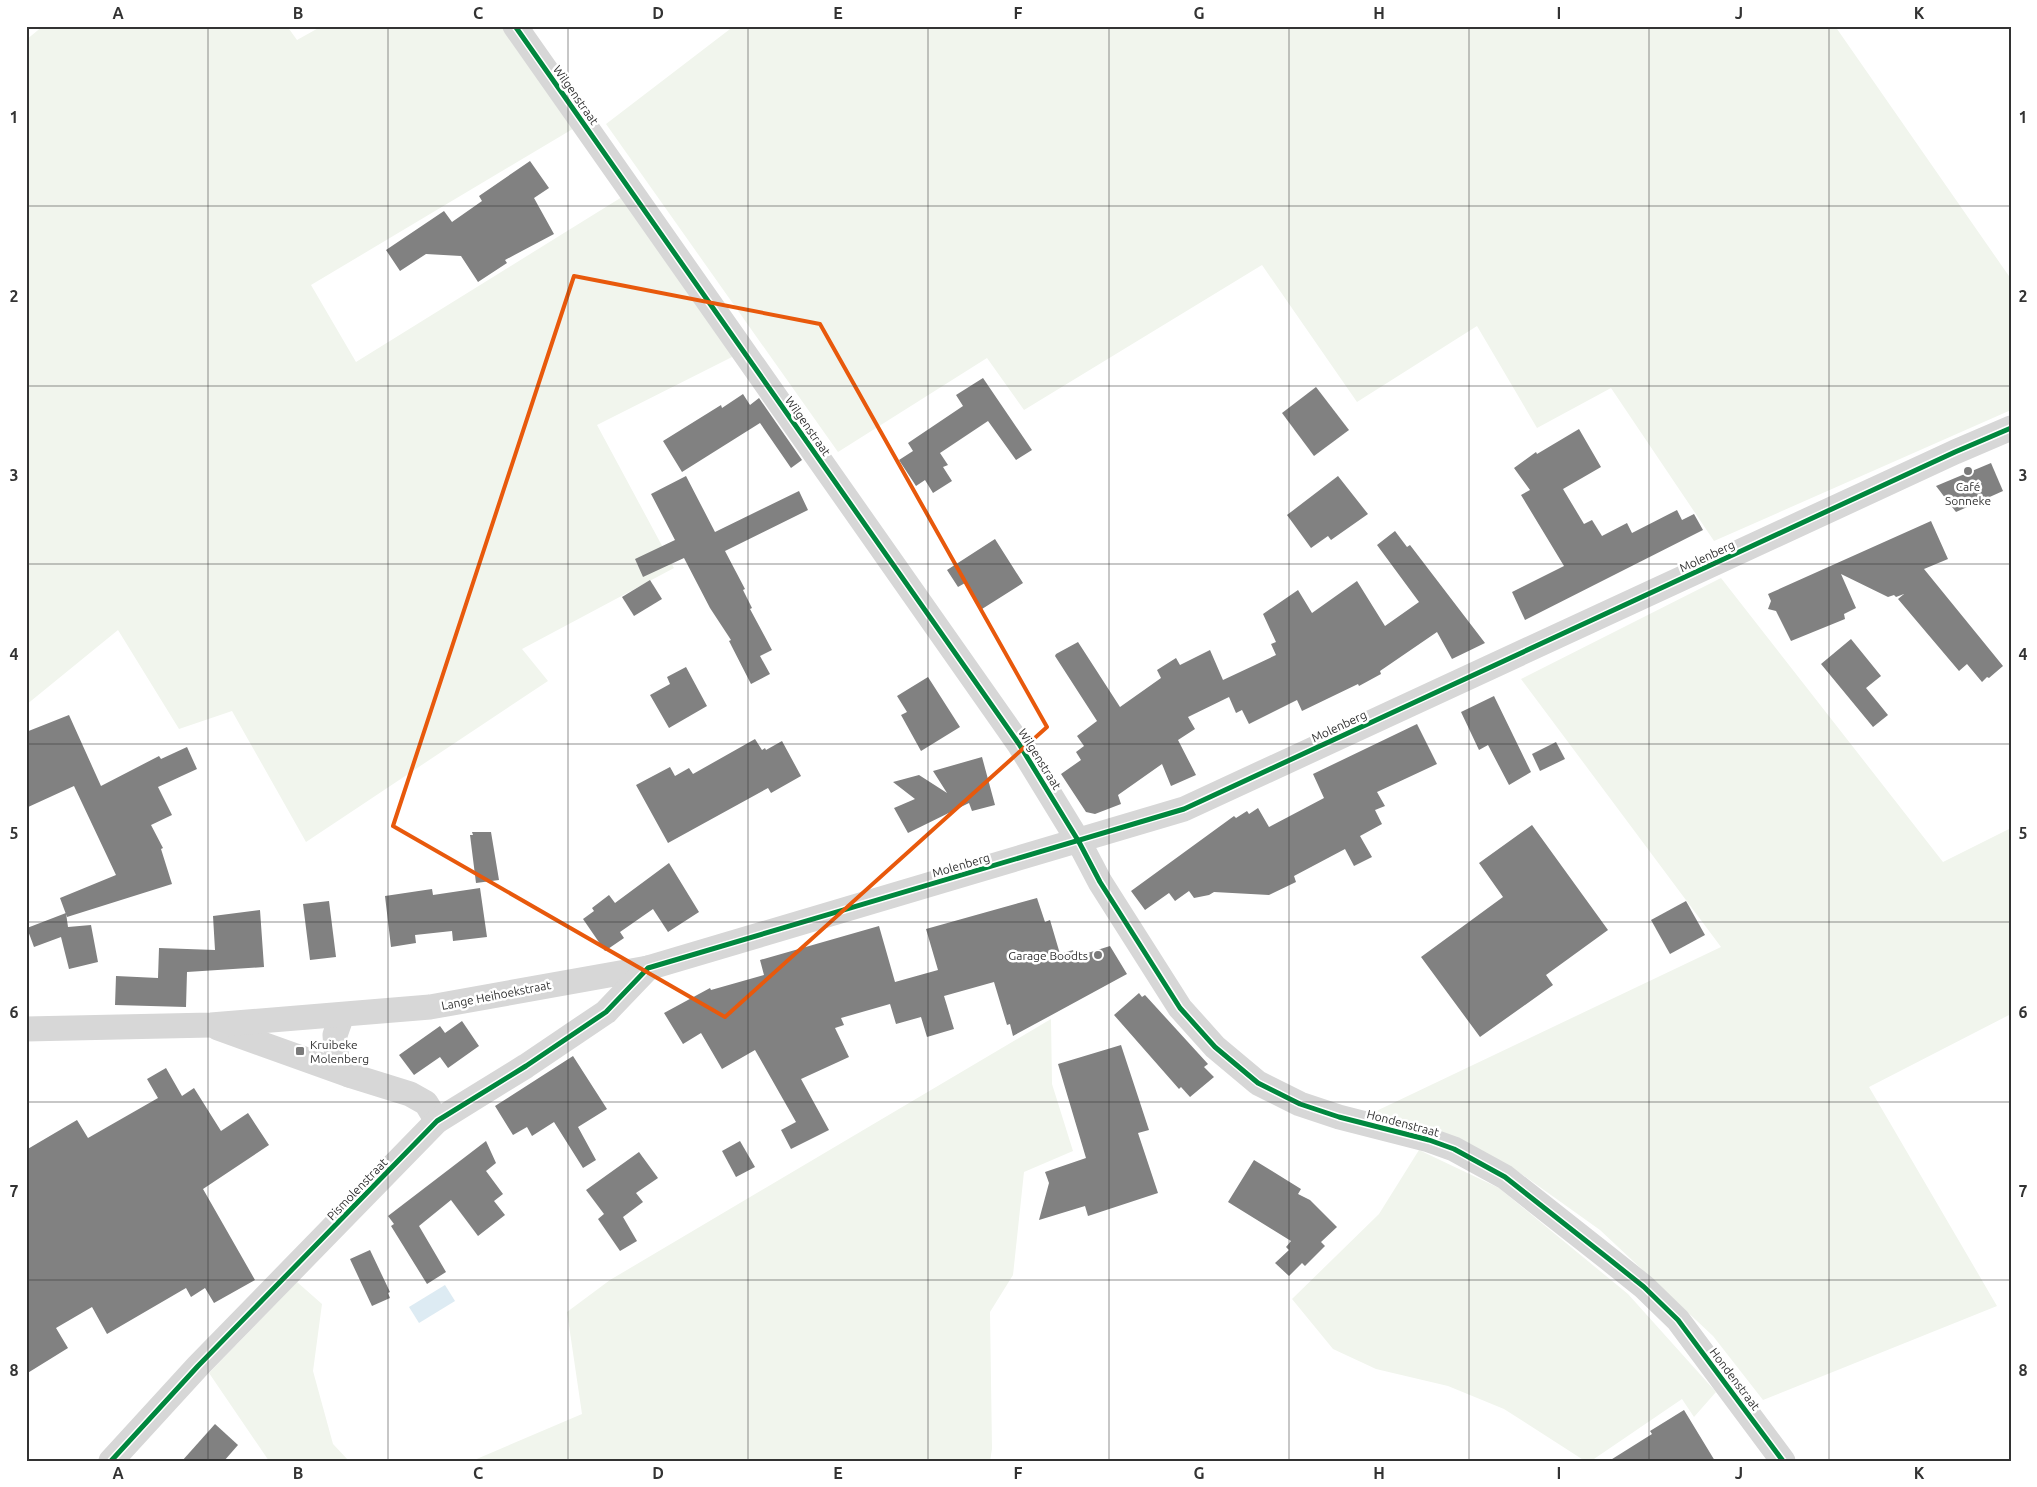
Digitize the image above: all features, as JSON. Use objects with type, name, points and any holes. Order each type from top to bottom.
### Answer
[{"type":"street","name":"Wilgenstraat","points":[[515,26],[1019,744],[1079,842]]},
{"type":"street","name":"Molenberg","points":[[648,968],[1079,842],[1184,809],[1955,452],[2011,428]]},
{"type":"street","name":"Hondenstraat","points":[[1079,842],[1100,882],[1180,1008],[1216,1047],[1236,1065],[1258,1083],[1300,1104],[1339,1118],[1429,1140],[1454,1149],[1505,1177],[1644,1287],[1678,1320],[1783,1461]]},
{"type":"street","name":"Lange Heihoekstraat","points":[[26,1029],[211,1026],[430,1007],[648,968]]},
{"type":"street","name":"Pismolenstraat","points":[[111,1461],[198,1366],[437,1121],[526,1066],[606,1012],[648,968]]},
{"type":"street","points":[[342,1015],[336,1034],[337,1060],[349,1075]]},
{"type":"street","name":"Lange Heihoekstraat","points":[[211,1026],[349,1075],[410,1094],[426,1103],[437,1121]]},
{"type":"highlighted area","points":[[574,276],[820,324],[1047,727],[725,1017],[393,826]]},
{"type":"shaded area","points":[[43,26],[287,26],[297,40],[322,26],[503,26],[576,127],[311,285],[356,362],[622,197],[736,355],[597,425],[674,568],[522,649],[548,681],[306,842],[232,711],[179,729],[118,630],[26,705],[26,40]]},
{"type":"shaded area","points":[[734,26],[1835,26],[2011,279],[2011,410],[1714,541],[1611,388],[1537,428],[1477,326],[1357,402],[1262,265],[1024,410],[987,358],[838,452],[606,124]]},
{"type":"shaded area","points":[[1721,578],[1943,862],[2011,828],[2011,1014],[1869,1087],[1997,1306],[1763,1400],[1713,1336],[1600,1230],[1520,1173],[1444,1134],[1370,1114],[1721,947],[1521,679]]},
{"type":"shaded area","points":[[1051,1019],[1052,1084],[1073,1151],[1024,1172],[1013,1275],[990,1312],[992,1449],[990,1461],[472,1461],[582,1414],[567,1312],[610,1280]]},
{"type":"shaded area","points":[[1419,1150],[1499,1188],[1628,1294],[1716,1392],[1694,1417],[1682,1399],[1591,1461],[1585,1461],[1504,1409],[1448,1386],[1376,1369],[1333,1349],[1292,1299],[1379,1214]]},
{"type":"shaded area","points":[[297,1282],[322,1304],[313,1371],[333,1444],[349,1461],[269,1461],[209,1373]]},
{"type":"shaded area","points":[[445,1285],[455,1301],[419,1323],[409,1307]]},
{"type":"building","points":[[530,161],[549,188],[534,198],[554,234],[505,260],[507,263],[478,282],[461,256],[426,254],[400,271],[386,250],[444,211],[452,222],[482,201],[479,196]]},
{"type":"building","points":[[983,378],[1032,450],[1016,460],[988,421],[940,453],[948,465],[943,467],[952,481],[933,493],[925,480],[916,486],[899,460],[913,451],[908,443],[963,406],[956,395]]},
{"type":"building","points":[[1316,387],[1349,430],[1314,456],[1282,413]]},
{"type":"building","points":[[743,394],[750,405],[759,398],[802,460],[791,468],[760,423],[682,472],[663,441],[721,405],[722,408]]},
{"type":"building","points":[[1579,429],[1601,467],[1563,489],[1584,524],[1592,520],[1602,536],[1627,523],[1632,533],[1677,510],[1682,520],[1694,514],[1703,530],[1525,620],[1512,592],[1564,566],[1521,495],[1530,490],[1514,468],[1536,452],[1537,454]]},
{"type":"building","points":[[1991,463],[2003,491],[1956,512],[1936,486]]},
{"type":"building","points":[[686,476],[715,532],[799,491],[808,510],[725,551],[745,589],[743,590],[752,608],[750,609],[772,650],[760,656],[770,674],[751,684],[729,641],[731,640],[710,608],[684,558],[643,577],[635,559],[675,540],[651,494]]},
{"type":"building","points":[[1338,476],[1368,514],[1331,540],[1328,536],[1311,548],[1287,515]]},
{"type":"building","points":[[1931,521],[1948,559],[1924,569],[2003,666],[1982,682],[1967,664],[1959,671],[1898,599],[1904,594],[1888,597],[1841,574],[1856,608],[1844,614],[1845,619],[1791,641],[1776,611],[1768,609],[1771,601],[1768,594]]},
{"type":"building","points":[[1395,531],[1407,547],[1410,545],[1485,643],[1452,659],[1437,632],[1380,671],[1381,674],[1359,686],[1358,684],[1302,711],[1297,700],[1249,724],[1242,710],[1236,713],[1229,697],[1188,717],[1195,729],[1178,740],[1196,775],[1171,786],[1162,764],[1118,795],[1121,804],[1095,814],[1086,812],[1061,774],[1081,760],[1076,752],[1084,746],[1077,736],[1097,721],[1055,656],[1056,654],[1078,642],[1120,707],[1161,678],[1157,670],[1176,658],[1180,665],[1210,650],[1223,680],[1276,655],[1271,644],[1276,642],[1263,614],[1298,590],[1312,613],[1357,581],[1385,626],[1419,602],[1377,545]]},
{"type":"building","points":[[995,539],[1023,583],[982,609],[965,583],[958,587],[947,570]]},
{"type":"building","points":[[650,580],[662,599],[634,616],[622,597]]},
{"type":"building","points":[[1851,639],[1881,676],[1866,688],[1888,715],[1873,727],[1821,664]]},
{"type":"building","points":[[686,667],[707,706],[669,728],[650,695],[670,684],[667,677]]},
{"type":"building","points":[[928,677],[960,727],[921,751],[901,715],[907,712],[897,696]]},
{"type":"building","points":[[1494,696],[1531,772],[1509,785],[1488,745],[1479,750],[1461,712]]},
{"type":"building","points":[[69,715],[101,786],[159,756],[161,759],[187,747],[197,769],[158,787],[172,815],[151,825],[163,848],[161,849],[172,884],[67,917],[60,898],[116,875],[74,786],[26,808],[26,732]]},
{"type":"building","points":[[1417,724],[1437,764],[1377,792],[1385,806],[1375,810],[1382,824],[1360,836],[1372,857],[1354,866],[1345,849],[1294,876],[1296,882],[1269,895],[1214,892],[1194,898],[1189,891],[1175,901],[1169,893],[1145,910],[1131,891],[1234,816],[1236,818],[1247,811],[1249,814],[1258,808],[1269,827],[1324,798],[1313,774]]},
{"type":"building","points":[[755,739],[762,750],[765,748],[766,750],[782,741],[801,776],[771,793],[768,788],[668,843],[636,785],[670,767],[675,776],[689,768],[693,774]]},
{"type":"building","points":[[1556,742],[1565,759],[1540,771],[1532,754]]},
{"type":"building","points":[[982,757],[995,805],[972,811],[969,803],[908,833],[894,808],[915,799],[893,782],[919,775],[947,793],[933,771]]},
{"type":"building","points":[[1532,825],[1608,930],[1546,975],[1553,985],[1480,1037],[1421,957],[1503,897],[1479,863]]},
{"type":"building","points":[[472,832],[491,832],[499,880],[476,883],[470,835],[473,835]]},
{"type":"building","points":[[669,863],[699,912],[668,932],[653,909],[620,932],[624,938],[605,951],[583,919],[594,911],[592,908],[609,895],[615,903]]},
{"type":"building","points":[[480,888],[487,937],[453,941],[452,931],[415,935],[416,943],[391,947],[385,896],[432,889],[433,895]]},
{"type":"building","points":[[1037,898],[1045,922],[1050,920],[1060,954],[1073,950],[1075,957],[1110,946],[1127,974],[1013,1036],[1010,1024],[1007,1025],[994,982],[944,996],[954,1029],[927,1037],[921,1017],[896,1024],[890,1004],[841,1018],[844,1025],[835,1028],[849,1057],[801,1079],[829,1130],[791,1149],[781,1130],[796,1122],[755,1050],[722,1069],[701,1033],[683,1044],[664,1013],[710,988],[711,990],[764,975],[760,960],[879,926],[895,982],[938,970],[926,929]]},
{"type":"building","points":[[329,901],[336,957],[310,960],[303,904]]},
{"type":"building","points":[[1686,901],[1705,935],[1670,954],[1651,920]]},
{"type":"building","points":[[260,910],[264,967],[187,972],[186,1007],[115,1005],[116,976],[158,978],[159,948],[215,950],[213,916]]},
{"type":"building","points":[[66,913],[68,927],[91,925],[98,962],[69,969],[61,937],[34,947],[27,928]]},
{"type":"building","points":[[1139,993],[1142,997],[1145,995],[1208,1064],[1204,1067],[1214,1077],[1190,1097],[1181,1087],[1179,1089],[1114,1015]]},
{"type":"building","points":[[462,1021],[479,1046],[448,1068],[440,1057],[414,1075],[399,1055],[440,1026],[445,1033]]},
{"type":"building","points":[[1121,1045],[1149,1130],[1138,1133],[1158,1193],[1088,1216],[1085,1206],[1039,1220],[1049,1183],[1045,1172],[1086,1158],[1058,1064]]},
{"type":"building","points":[[573,1056],[607,1109],[578,1127],[596,1160],[583,1168],[554,1122],[532,1136],[527,1127],[513,1135],[495,1106]]},
{"type":"building","points":[[166,1068],[182,1096],[194,1088],[221,1131],[248,1113],[269,1145],[203,1189],[255,1280],[214,1303],[205,1288],[191,1297],[186,1288],[107,1334],[92,1307],[56,1328],[68,1348],[26,1374],[26,1150],[77,1120],[88,1138],[158,1098],[147,1079]]},
{"type":"building","points":[[486,1141],[496,1163],[486,1171],[503,1194],[494,1201],[505,1215],[478,1236],[451,1200],[419,1226],[446,1272],[427,1284],[391,1226],[394,1224],[388,1216]]},
{"type":"building","points":[[740,1141],[755,1167],[736,1177],[722,1151]]},
{"type":"building","points":[[639,1152],[658,1178],[636,1193],[643,1202],[623,1217],[637,1241],[620,1251],[598,1219],[604,1214],[586,1190]]},
{"type":"building","points":[[1254,1160],[1301,1189],[1298,1194],[1310,1200],[1337,1227],[1321,1242],[1325,1246],[1305,1266],[1302,1263],[1289,1276],[1275,1263],[1289,1250],[1286,1247],[1291,1241],[1228,1202]]},
{"type":"building","points":[[370,1250],[390,1292],[388,1293],[390,1298],[372,1306],[350,1259]]},
{"type":"building","points":[[1684,1410],[1715,1461],[1609,1461],[1652,1434],[1650,1431]]},
{"type":"building","points":[[215,1424],[238,1445],[224,1461],[182,1461]]},
{"type":"cycle path","points":[[515,26],[1019,744],[1079,842],[1100,882],[1180,1008],[1215,1047],[1258,1083],[1300,1104],[1339,1117],[1429,1140],[1454,1149],[1505,1177],[1644,1287],[1678,1320],[1783,1461]]},
{"type":"cycle path","points":[[111,1461],[198,1366],[437,1121],[526,1066],[606,1012],[648,968],[1184,809],[1955,452],[2011,428]]},
{"type":"place","name":"Café Sonneke","points":[[1968,471]]},
{"type":"place","name":"Garage Boodts","points":[[1098,955]]},
{"type":"place","name":"Kruibeke Molenberg","points":[[300,1051]]}]
